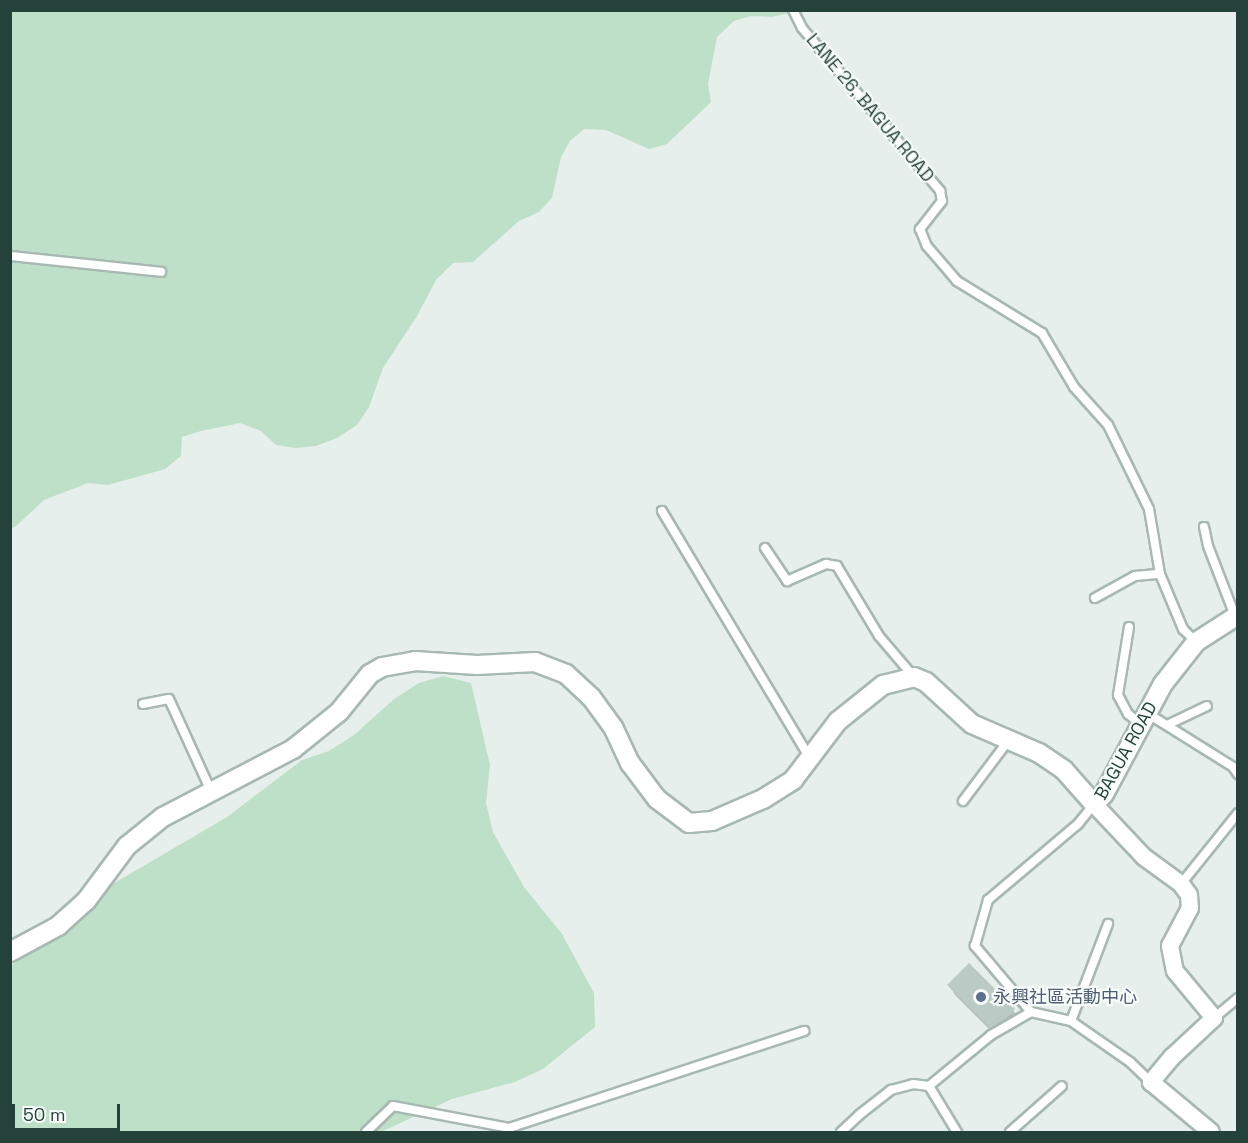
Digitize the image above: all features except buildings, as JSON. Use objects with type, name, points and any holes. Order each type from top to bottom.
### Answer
[{"type":"street","name":"BAGUA ROAD","points":[[1181,884],[1144,856],[1094,804],[1104,795],[1163,684],[1196,642],[1236,616]]},
{"type":"street","points":[[10,952],[58,926],[86,901],[127,846],[163,817],[293,749],[339,712],[370,674],[382,667],[415,661],[477,665],[535,662],[566,674],[591,697],[614,729],[630,764],[657,799],[689,823],[712,821],[763,799],[793,780],[838,721],[883,685],[914,677],[926,682],[972,724],[1039,753],[1064,770],[1094,804]]},
{"type":"street","points":[[1181,884],[1189,895],[1190,909],[1170,946],[1175,971],[1214,1018],[1172,1057],[1151,1082],[1211,1132]]},
{"type":"lane","name":"LANE 26, BAGUA ROAD","points":[[793,10],[802,28],[940,191],[942,201],[920,229],[927,246],[957,281],[1042,333],[1074,387],[1108,425],[1149,509],[1160,574],[1183,629],[1196,642]]},
{"type":"lane","points":[[10,256],[161,272]]},
{"type":"lane","points":[[662,511],[810,758]]},
{"type":"lane","points":[[1204,527],[1208,546],[1236,616]]},
{"type":"lane","points":[[765,548],[787,581],[826,564],[837,566],[879,636],[914,677]]},
{"type":"lane","points":[[1095,598],[1136,576],[1160,574]]},
{"type":"lane","points":[[1129,627],[1118,695],[1128,714],[1167,725],[1233,767],[1238,774]]},
{"type":"lane","points":[[143,704],[169,699],[211,791]]},
{"type":"lane","points":[[1167,725],[1207,706]]},
{"type":"lane","points":[[963,801],[1008,741]]},
{"type":"lane","points":[[1094,804],[1078,824],[988,900],[975,946],[1031,1012],[1071,1020],[1130,1062],[1151,1082]]},
{"type":"lane","points":[[1181,884],[1238,813]]},
{"type":"lane","points":[[1071,1020],[1108,924]]},
{"type":"lane","points":[[1214,1018],[1238,998]]},
{"type":"lane","points":[[841,1132],[891,1090],[913,1084],[929,1086],[991,1035],[1031,1012]]},
{"type":"lane","points":[[366,1132],[393,1106],[509,1128],[804,1031]]},
{"type":"lane","points":[[929,1086],[957,1132]]},
{"type":"lane","points":[[1010,1132],[1062,1086]]},
{"type":"green space","points":[[11,11],[798,11],[772,17],[751,16],[734,21],[717,37],[708,84],[711,102],[667,144],[649,149],[606,130],[584,129],[570,141],[561,157],[552,198],[539,212],[519,221],[473,262],[453,263],[436,280],[417,316],[383,368],[369,407],[357,425],[337,438],[316,446],[296,448],[276,445],[261,431],[240,423],[201,431],[182,437],[181,456],[165,469],[108,485],[88,483],[44,500],[15,527],[11,528]]},
{"type":"green space","points":[[443,676],[471,683],[490,765],[486,803],[493,832],[524,887],[562,934],[594,993],[595,1027],[543,1069],[515,1082],[452,1099],[381,1132],[11,1132],[11,966],[44,935],[111,885],[227,817],[302,760],[329,751],[354,735],[394,699],[419,683]]},
{"type":"place","name":"永興社區活動中心","points":[[981,997]]}]
